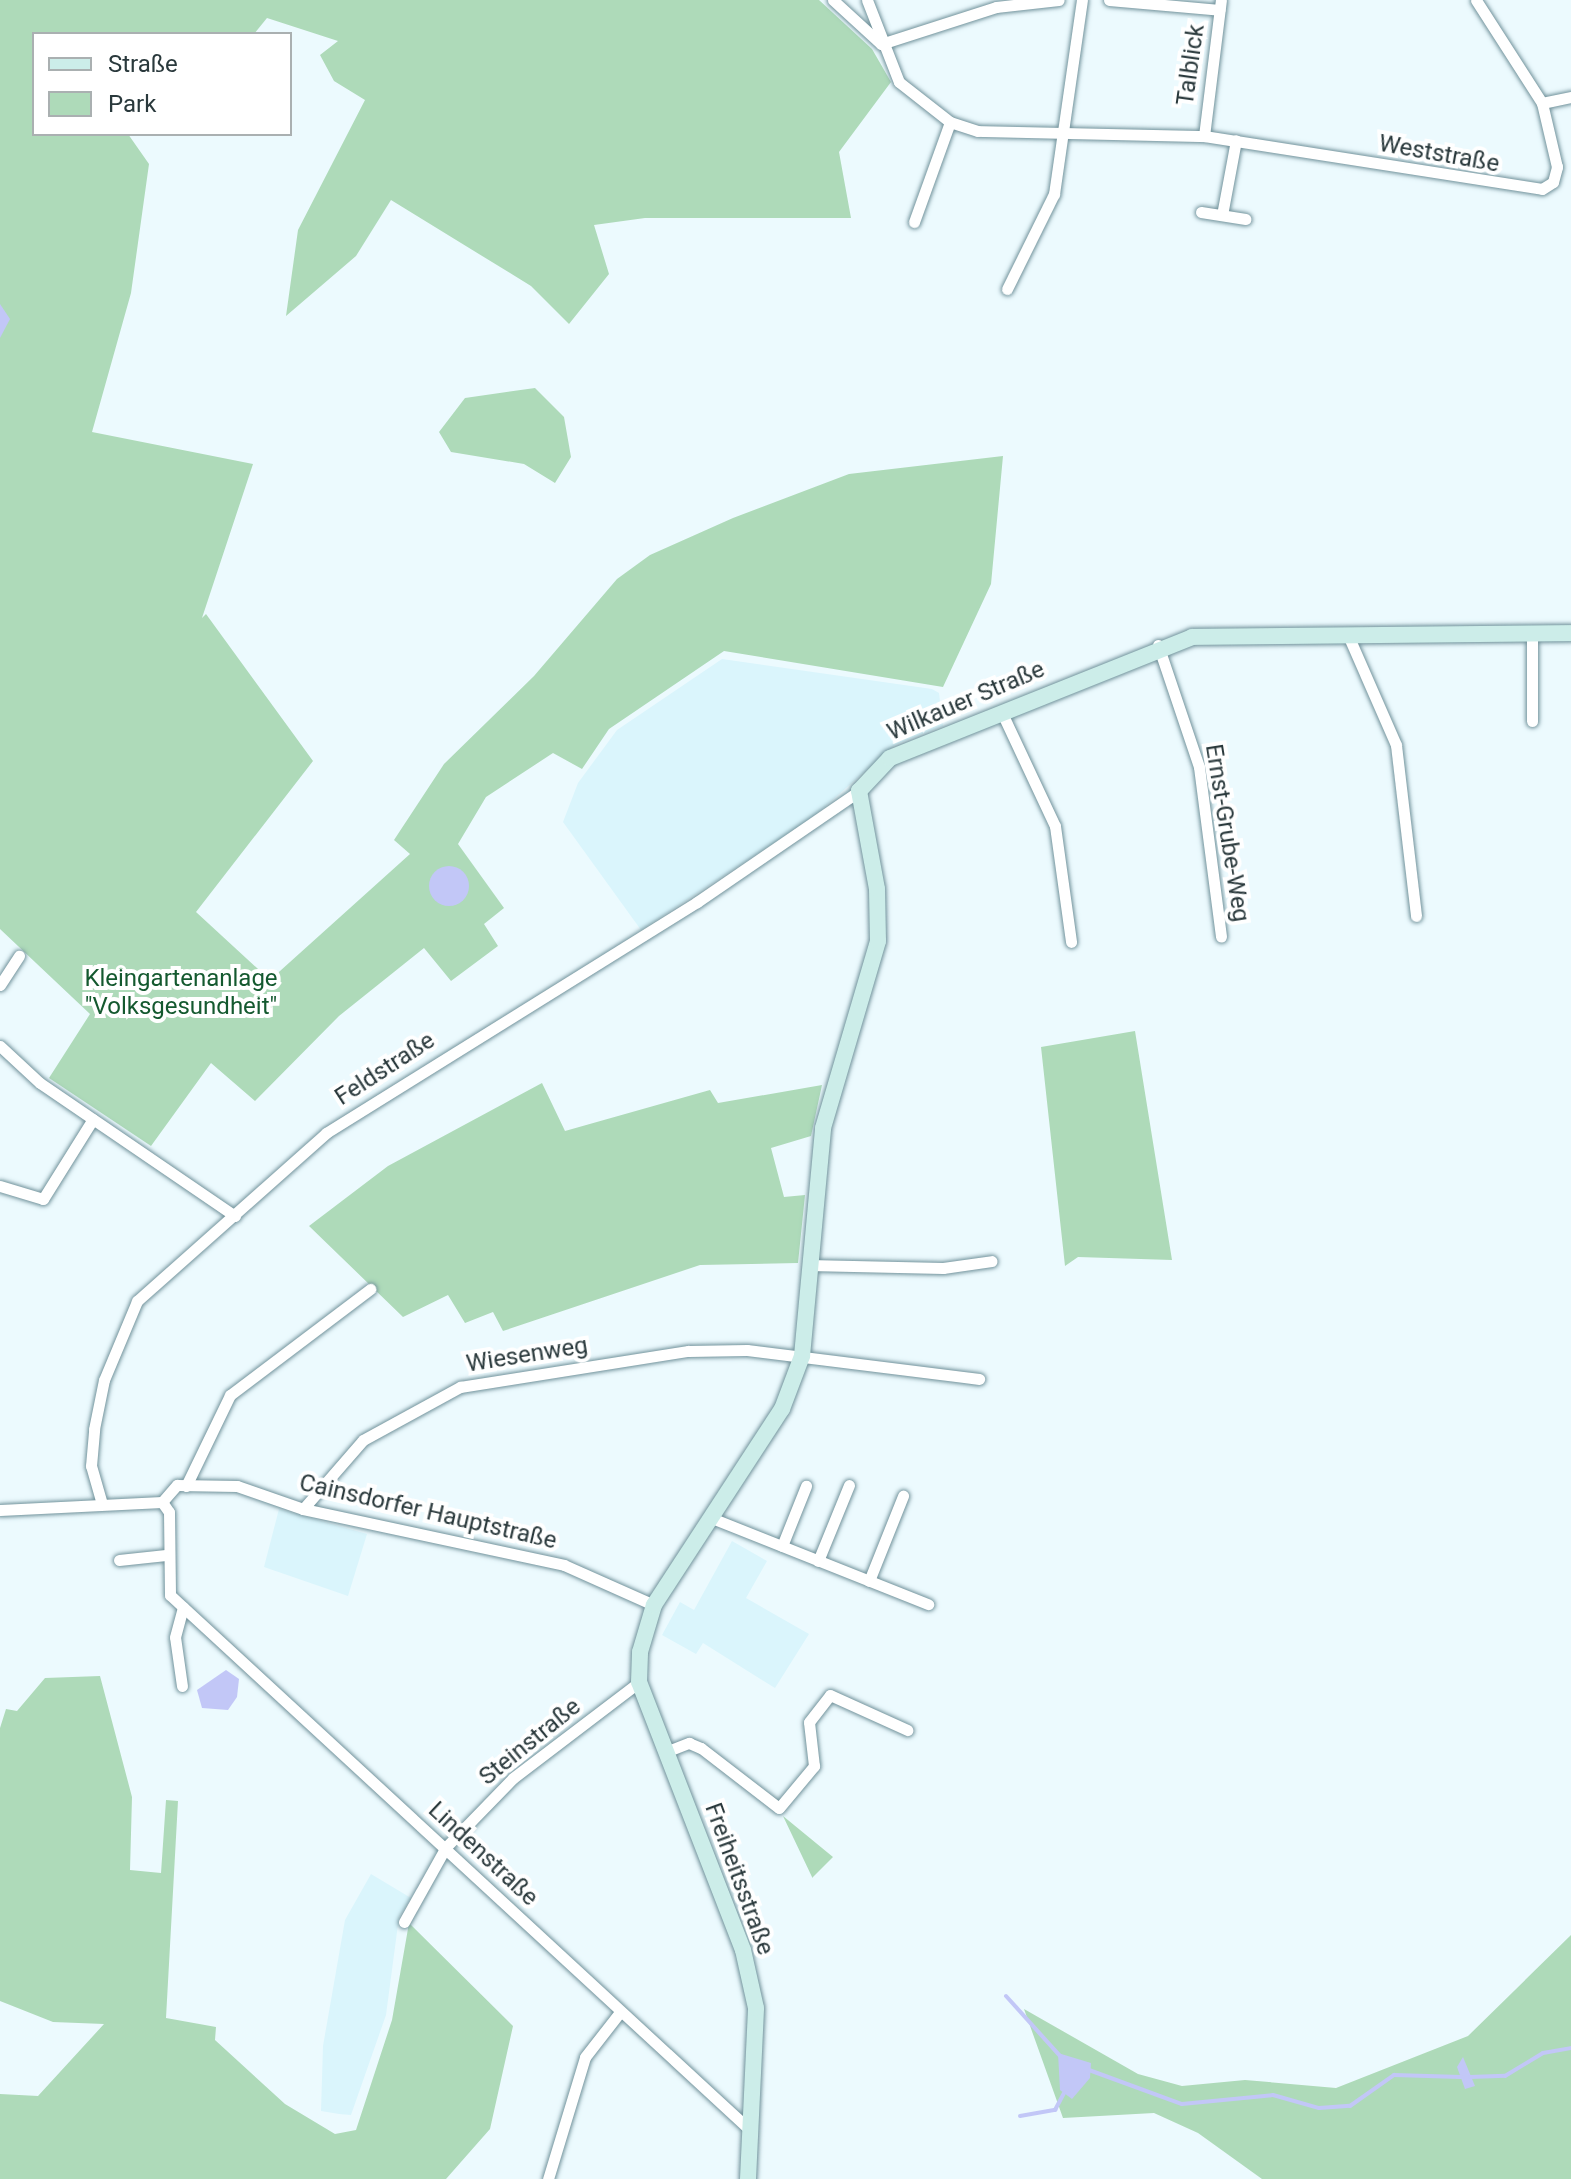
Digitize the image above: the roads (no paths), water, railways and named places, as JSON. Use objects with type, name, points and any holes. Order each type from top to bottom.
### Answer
[{"type":"street","points":[[833,0],[881,44]]},
{"type":"street","points":[[867,0],[881,44]]},
{"type":"street","points":[[881,44],[996,7],[1059,0]]},
{"type":"street","points":[[1007,289],[1054,194],[1082,0]]},
{"type":"street","points":[[1109,0],[1221,5]]},
{"type":"street","points":[[1476,0],[1513,68],[1542,103],[1571,97]]},
{"type":"street","name":"Talblick","points":[[1204,136],[1221,5]]},
{"type":"street","name":"Weststraße","points":[[881,44],[899,82],[950,122],[978,131],[1204,136],[1542,189],[1553,182],[1557,167],[1542,103]]},
{"type":"street","points":[[914,222],[950,122]]},
{"type":"street","points":[[1222,215],[1236,140]]},
{"type":"street","points":[[1201,212],[1245,219]]},
{"type":"street","name":"Wilkauer Straße","points":[[859,791],[890,758],[1158,645],[1192,637],[1571,633]]},
{"type":"street","points":[[1532,634],[1532,721]]},
{"type":"street","points":[[1348,635],[1396,745],[1416,916]]},
{"type":"street","name":"Ernst-Grube-Weg","points":[[1158,645],[1199,767],[1221,937]]},
{"type":"street","points":[[1002,713],[1055,826],[1071,942]]},
{"type":"street","points":[[639,1682],[654,1605],[782,1409],[802,1356],[823,1128],[878,941],[877,889],[859,791]]},
{"type":"street","name":"Feldstraße","points":[[102,1504],[91,1466],[95,1423],[124,1321],[191,1251],[235,1216],[326,1133],[697,902],[859,791]]},
{"type":"street","points":[[0,985],[19,956]]},
{"type":"street","points":[[0,1046],[93,1119],[235,1216]]},
{"type":"street","points":[[0,1186],[43,1199],[93,1119]]},
{"type":"street","points":[[808,1265],[943,1268],[992,1261]]},
{"type":"street","points":[[0,1510],[36,1514],[102,1504],[162,1502],[186,1486],[230,1395],[370,1289]]},
{"type":"street","name":"Wiesenweg","points":[[303,1509],[363,1440],[460,1387],[688,1351],[802,1356],[979,1379]]},
{"type":"street","points":[[818,1561],[849,1485]]},
{"type":"street","name":"Cainsdorfer Hauptstraße","points":[[186,1486],[237,1486],[303,1509],[552,1562],[611,1581],[654,1605]]},
{"type":"street","points":[[782,1546],[806,1486]]},
{"type":"street","points":[[869,1581],[903,1496]]},
{"type":"street","name":"Lindenstraße","points":[[162,1502],[169,1512],[166,1588],[183,1607],[753,2133]]},
{"type":"street","points":[[709,1517],[928,1604]]},
{"type":"street","points":[[119,1560],[166,1555]]},
{"type":"street","points":[[182,1686],[175,1637],[183,1607]]},
{"type":"street","name":"Freiheitsstraße","points":[[639,1682],[743,1950],[756,2008],[753,2133],[748,2179]]},
{"type":"street","name":"Steinstraße","points":[[404,1922],[446,1847],[513,1778],[639,1682]]},
{"type":"street","points":[[665,1752],[689,1743],[701,1748],[779,1808],[814,1766],[809,1722],[830,1695],[907,1730]]},
{"type":"street","points":[[548,2179],[585,2057],[620,2012]]},
{"type":"water","points":[[0,304],[10,319],[0,338]]},
{"type":"water","points":[[449,866],[463,872],[469,886],[463,900],[449,906],[435,900],[429,886],[435,872]]},
{"type":"water","points":[[226,1670],[239,1679],[237,1697],[228,1710],[202,1708],[197,1690]]},
{"type":"water","points":[[1058,2053],[1091,2063],[1090,2078],[1072,2099],[1060,2090]]},
{"type":"water","points":[[1463,2057],[1475,2086],[1465,2089],[1457,2067]]},
{"type":"waterway","points":[[1006,1996],[1060,2056]]},
{"type":"waterway","points":[[1470,2077],[1505,2076],[1543,2053],[1571,2048]]},
{"type":"waterway","points":[[1089,2070],[1182,2104],[1273,2095],[1319,2108],[1350,2106],[1394,2075],[1461,2077]]},
{"type":"waterway","points":[[1020,2116],[1055,2110],[1066,2089]]},
{"type":"park label","name":"Kleingartenanlage \"Volksgesundheit\"","points":[[181,993]]}]
